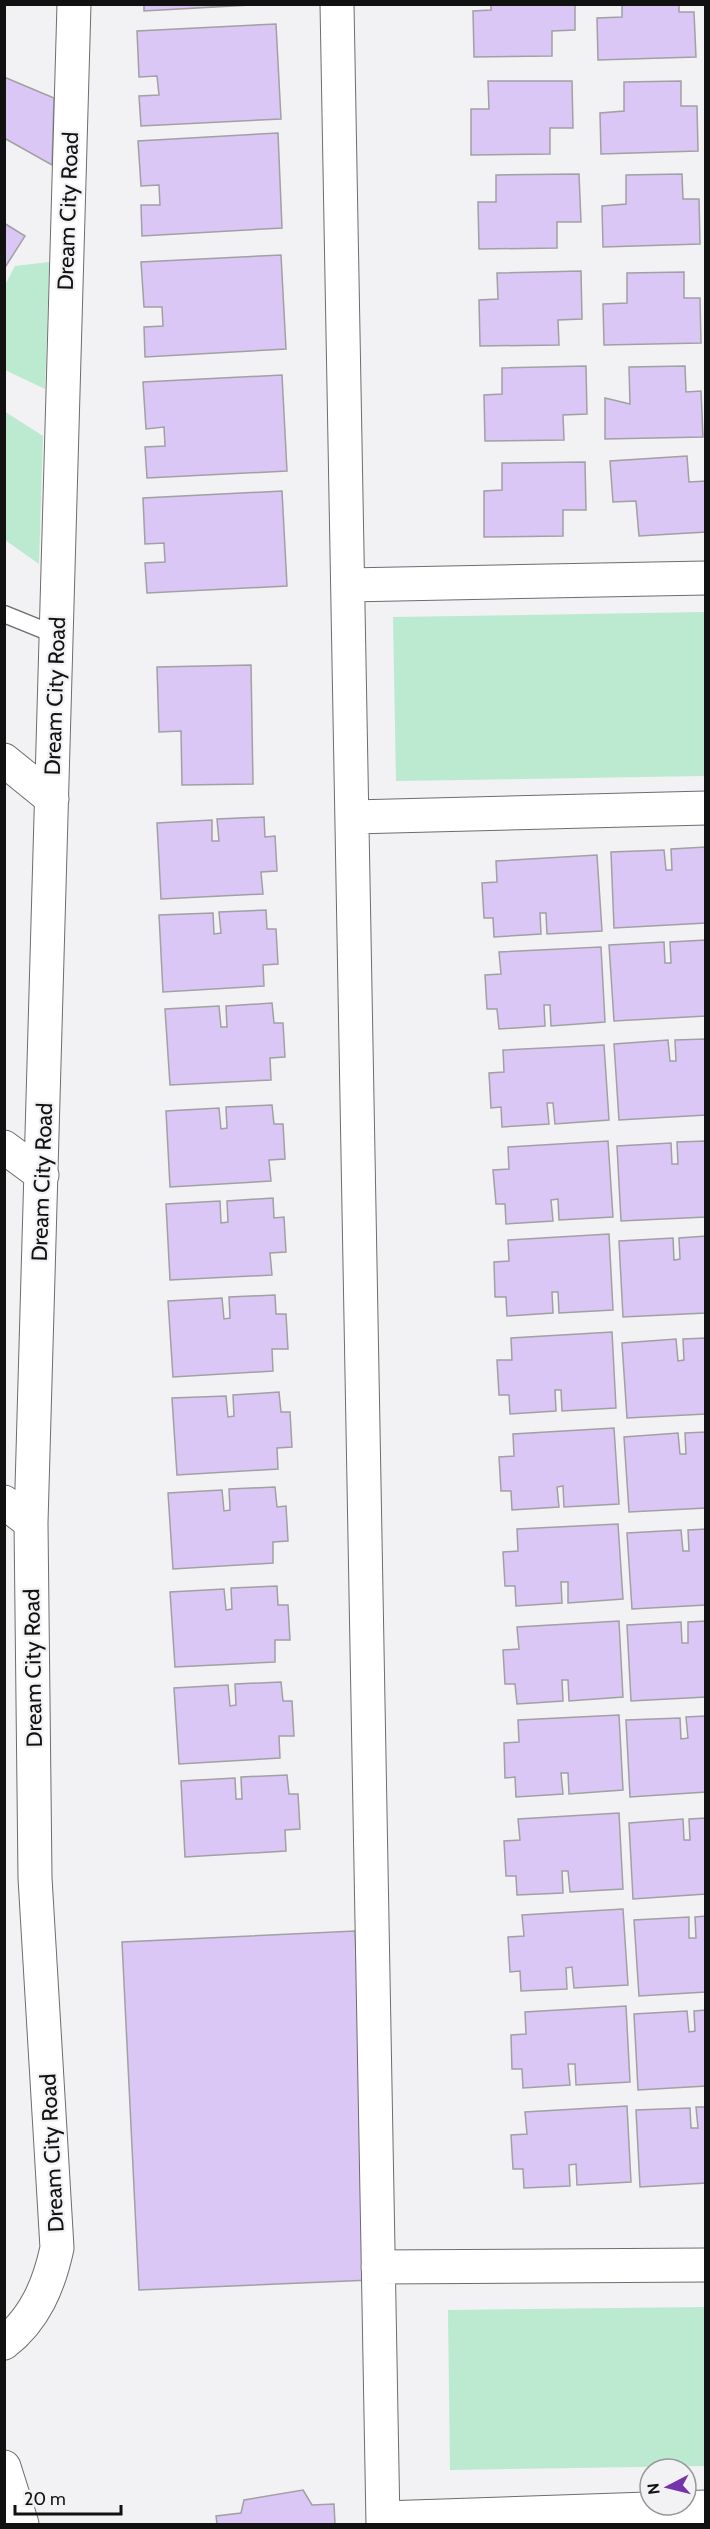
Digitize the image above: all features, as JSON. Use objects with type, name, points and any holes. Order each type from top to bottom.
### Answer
[{"type":"street","name":"Dream City Road","points":[[4,2343],[29,2318],[43,2296],[52,2273],[57,2248],[35,1878],[31,1523],[74,4]]},
{"type":"street","points":[[337,4],[383,2521],[705,2507]]},
{"type":"street","points":[[348,585],[705,578]]},
{"type":"street","points":[[4,760],[52,799]]},
{"type":"street","points":[[353,817],[705,808]]},
{"type":"street","points":[[4,1147],[42,1175]]},
{"type":"street","points":[[4,1502],[31,1523]]},
{"type":"street","points":[[378,2267],[705,2265]]},
{"type":"street","points":[[4,2467],[22,2524]]},
{"type":"lane","points":[[4,614],[56,635]]},
{"type":"green space","points":[[49,262],[45,389],[5,370],[5,285],[15,266]]},
{"type":"green space","points":[[4,411],[43,436],[39,564],[5,540]]},
{"type":"green space","points":[[705,612],[705,776],[396,781],[393,617]]},
{"type":"green space","points":[[705,2307],[705,2466],[698,2466],[698,2457],[638,2457],[638,2467],[450,2470],[448,2310]]},
{"type":"building","points":[[144,4],[267,4],[144,11]]},
{"type":"building","points":[[491,4],[575,4],[575,30],[552,31],[552,56],[474,57],[473,11],[491,10]]},
{"type":"building","points":[[622,4],[679,4],[679,12],[694,12],[696,57],[598,60],[597,18],[622,17]]},
{"type":"building","points":[[276,24],[281,119],[141,126],[139,96],[159,95],[157,76],[139,77],[137,31]]},
{"type":"building","points":[[4,77],[54,98],[52,165],[4,138]]},
{"type":"building","points":[[488,81],[572,81],[573,128],[550,128],[550,154],[471,155],[471,109],[489,109]]},
{"type":"building","points":[[681,81],[681,106],[697,106],[698,151],[601,154],[600,113],[624,111],[624,82]]},
{"type":"building","points":[[278,133],[282,228],[142,236],[141,205],[160,205],[159,185],[141,186],[138,141]]},
{"type":"building","points":[[579,174],[581,222],[557,222],[557,248],[479,249],[478,202],[496,202],[496,175]]},
{"type":"building","points":[[682,174],[683,199],[699,199],[700,244],[603,247],[602,206],[626,204],[626,175]]},
{"type":"building","points":[[4,223],[25,236],[4,269]]},
{"type":"building","points":[[281,255],[286,349],[145,357],[144,327],[163,326],[162,307],[144,307],[141,262]]},
{"type":"building","points":[[581,271],[582,319],[558,320],[559,345],[480,346],[479,300],[498,299],[497,273]]},
{"type":"building","points":[[684,272],[684,298],[700,298],[701,343],[604,345],[603,304],[627,303],[627,273]]},
{"type":"building","points":[[586,366],[587,414],[563,415],[564,440],[485,441],[484,395],[502,394],[502,368]]},
{"type":"building","points":[[685,366],[686,392],[701,391],[703,437],[605,439],[605,398],[630,404],[629,367]]},
{"type":"building","points":[[282,375],[287,471],[147,478],[145,447],[165,446],[164,427],[146,429],[143,382]]},
{"type":"building","points":[[687,456],[689,482],[706,481],[706,532],[639,536],[636,501],[613,502],[610,461]]},
{"type":"building","points":[[585,462],[586,510],[563,510],[563,536],[484,537],[484,491],[502,490],[502,463]]},
{"type":"building","points":[[282,491],[287,586],[147,593],[145,563],[165,562],[164,543],[145,544],[143,498]]},
{"type":"building","points":[[251,665],[253,784],[182,785],[181,731],[159,732],[157,667]]},
{"type":"building","points":[[264,817],[265,837],[275,836],[277,871],[261,872],[263,894],[161,899],[157,823],[212,820],[212,841],[219,841],[217,819]]},
{"type":"building","points":[[706,847],[706,923],[614,928],[611,852],[664,850],[666,870],[672,870],[671,849]]},
{"type":"building","points":[[597,855],[602,931],[547,934],[546,913],[540,913],[541,934],[494,937],[493,918],[484,918],[482,883],[497,882],[496,861]]},
{"type":"building","points":[[266,910],[267,929],[276,929],[278,964],[263,965],[264,986],[163,992],[159,915],[213,913],[214,934],[221,933],[219,912]]},
{"type":"building","points":[[706,940],[706,1016],[614,1021],[609,945],[664,942],[665,963],[671,963],[670,942]]},
{"type":"building","points":[[601,947],[605,1022],[551,1026],[550,1005],[544,1005],[545,1026],[499,1029],[497,1009],[487,1009],[485,975],[501,974],[499,952]]},
{"type":"building","points":[[272,1003],[274,1023],[283,1023],[285,1057],[270,1058],[271,1080],[170,1085],[165,1009],[219,1006],[221,1027],[227,1027],[226,1006]]},
{"type":"building","points":[[706,1039],[706,1115],[619,1120],[614,1044],[668,1040],[670,1061],[676,1061],[675,1040]]},
{"type":"building","points":[[604,1045],[609,1120],[555,1124],[553,1103],[547,1103],[549,1124],[502,1127],[501,1107],[491,1108],[489,1073],[504,1072],[503,1050]]},
{"type":"building","points":[[272,1105],[274,1124],[283,1124],[285,1159],[269,1160],[271,1181],[170,1187],[166,1111],[219,1108],[221,1129],[227,1128],[226,1107]]},
{"type":"building","points":[[608,1141],[613,1217],[559,1220],[558,1199],[551,1200],[553,1221],[506,1224],[505,1204],[496,1204],[493,1170],[509,1169],[508,1147]]},
{"type":"building","points":[[706,1141],[706,1217],[621,1221],[617,1146],[671,1143],[672,1164],[678,1164],[677,1142]]},
{"type":"building","points":[[273,1198],[274,1218],[284,1217],[286,1252],[270,1253],[272,1275],[170,1280],[166,1204],[220,1201],[221,1223],[228,1222],[227,1201]]},
{"type":"building","points":[[609,1234],[613,1310],[559,1313],[558,1292],[552,1292],[553,1313],[507,1316],[506,1297],[495,1297],[494,1262],[509,1261],[508,1240]]},
{"type":"building","points":[[706,1236],[706,1313],[623,1317],[619,1241],[673,1238],[674,1260],[680,1259],[679,1238]]},
{"type":"building","points":[[275,1295],[276,1314],[286,1314],[288,1349],[272,1349],[273,1371],[173,1377],[168,1301],[222,1298],[224,1319],[230,1318],[229,1297]]},
{"type":"building","points":[[612,1332],[616,1408],[562,1411],[561,1390],[555,1390],[556,1411],[510,1414],[509,1395],[499,1395],[497,1360],[512,1360],[511,1338]]},
{"type":"building","points":[[706,1338],[706,1414],[627,1418],[622,1343],[676,1339],[678,1361],[684,1360],[683,1339]]},
{"type":"building","points":[[279,1392],[281,1412],[290,1412],[292,1447],[277,1448],[278,1469],[177,1475],[172,1398],[226,1396],[228,1417],[234,1416],[233,1395]]},
{"type":"building","points":[[614,1428],[619,1504],[564,1507],[563,1486],[557,1487],[559,1507],[512,1510],[511,1491],[501,1491],[499,1457],[514,1456],[513,1434]]},
{"type":"building","points":[[706,1432],[706,1508],[629,1512],[624,1437],[678,1433],[680,1454],[686,1454],[685,1433]]},
{"type":"building","points":[[275,1487],[277,1507],[286,1506],[288,1541],[273,1542],[273,1563],[173,1569],[168,1493],[222,1490],[224,1511],[230,1510],[229,1489]]},
{"type":"building","points":[[618,1524],[623,1599],[568,1603],[568,1582],[561,1582],[562,1603],[516,1606],[515,1586],[505,1586],[503,1552],[518,1551],[517,1529]]},
{"type":"building","points":[[706,1529],[706,1605],[632,1609],[627,1533],[681,1530],[683,1551],[689,1551],[688,1530]]},
{"type":"building","points":[[277,1586],[278,1605],[288,1605],[290,1640],[275,1640],[275,1662],[175,1667],[170,1592],[224,1589],[226,1610],[232,1609],[231,1588]]},
{"type":"building","points":[[619,1621],[623,1697],[569,1701],[568,1680],[562,1680],[563,1701],[517,1704],[515,1684],[505,1684],[503,1650],[519,1649],[517,1627]]},
{"type":"building","points":[[706,1621],[706,1697],[631,1701],[627,1625],[681,1622],[682,1643],[688,1643],[688,1622]]},
{"type":"building","points":[[281,1682],[283,1701],[292,1701],[294,1736],[279,1736],[280,1758],[179,1764],[174,1688],[228,1685],[230,1706],[236,1705],[235,1684]]},
{"type":"building","points":[[619,1715],[623,1790],[569,1794],[568,1773],[561,1773],[563,1794],[516,1797],[515,1777],[505,1778],[504,1743],[519,1742],[518,1720]]},
{"type":"building","points":[[706,1716],[706,1792],[630,1797],[626,1720],[680,1718],[681,1739],[688,1738],[686,1717]]},
{"type":"building","points":[[287,1775],[289,1794],[298,1794],[300,1829],[285,1830],[286,1851],[185,1857],[181,1781],[235,1778],[236,1799],[242,1799],[241,1777]]},
{"type":"building","points":[[619,1813],[623,1889],[570,1892],[568,1871],[562,1871],[563,1893],[517,1895],[516,1876],[506,1876],[504,1841],[520,1840],[518,1819]]},
{"type":"building","points":[[706,1818],[706,1894],[633,1899],[629,1823],[683,1819],[684,1840],[690,1840],[689,1819]]},
{"type":"building","points":[[623,1909],[628,1985],[574,1988],[572,1967],[566,1968],[567,1989],[521,1991],[520,1971],[510,1972],[508,1937],[524,1936],[522,1915]]},
{"type":"building","points":[[706,1916],[706,1992],[639,1996],[634,1920],[689,1917],[689,1938],[696,1938],[695,1917]]},
{"type":"building","points":[[355,1931],[371,2280],[139,2290],[122,1942]]},
{"type":"building","points":[[626,2006],[630,2082],[576,2085],[575,2064],[568,2064],[570,2085],[523,2088],[522,2069],[512,2069],[511,2035],[526,2034],[525,2012]]},
{"type":"building","points":[[706,2010],[706,2086],[638,2090],[634,2014],[687,2011],[689,2032],[695,2031],[694,2011]]},
{"type":"building","points":[[627,2106],[631,2182],[577,2185],[576,2164],[569,2165],[570,2186],[524,2188],[523,2169],[513,2169],[511,2135],[527,2134],[525,2112]]},
{"type":"building","points":[[696,2107],[706,2107],[706,2183],[640,2187],[636,2110],[690,2108],[691,2128],[698,2128]]},
{"type":"building","points":[[303,2490],[312,2505],[334,2504],[335,2524],[217,2524],[216,2516],[241,2513],[244,2500]]}]
